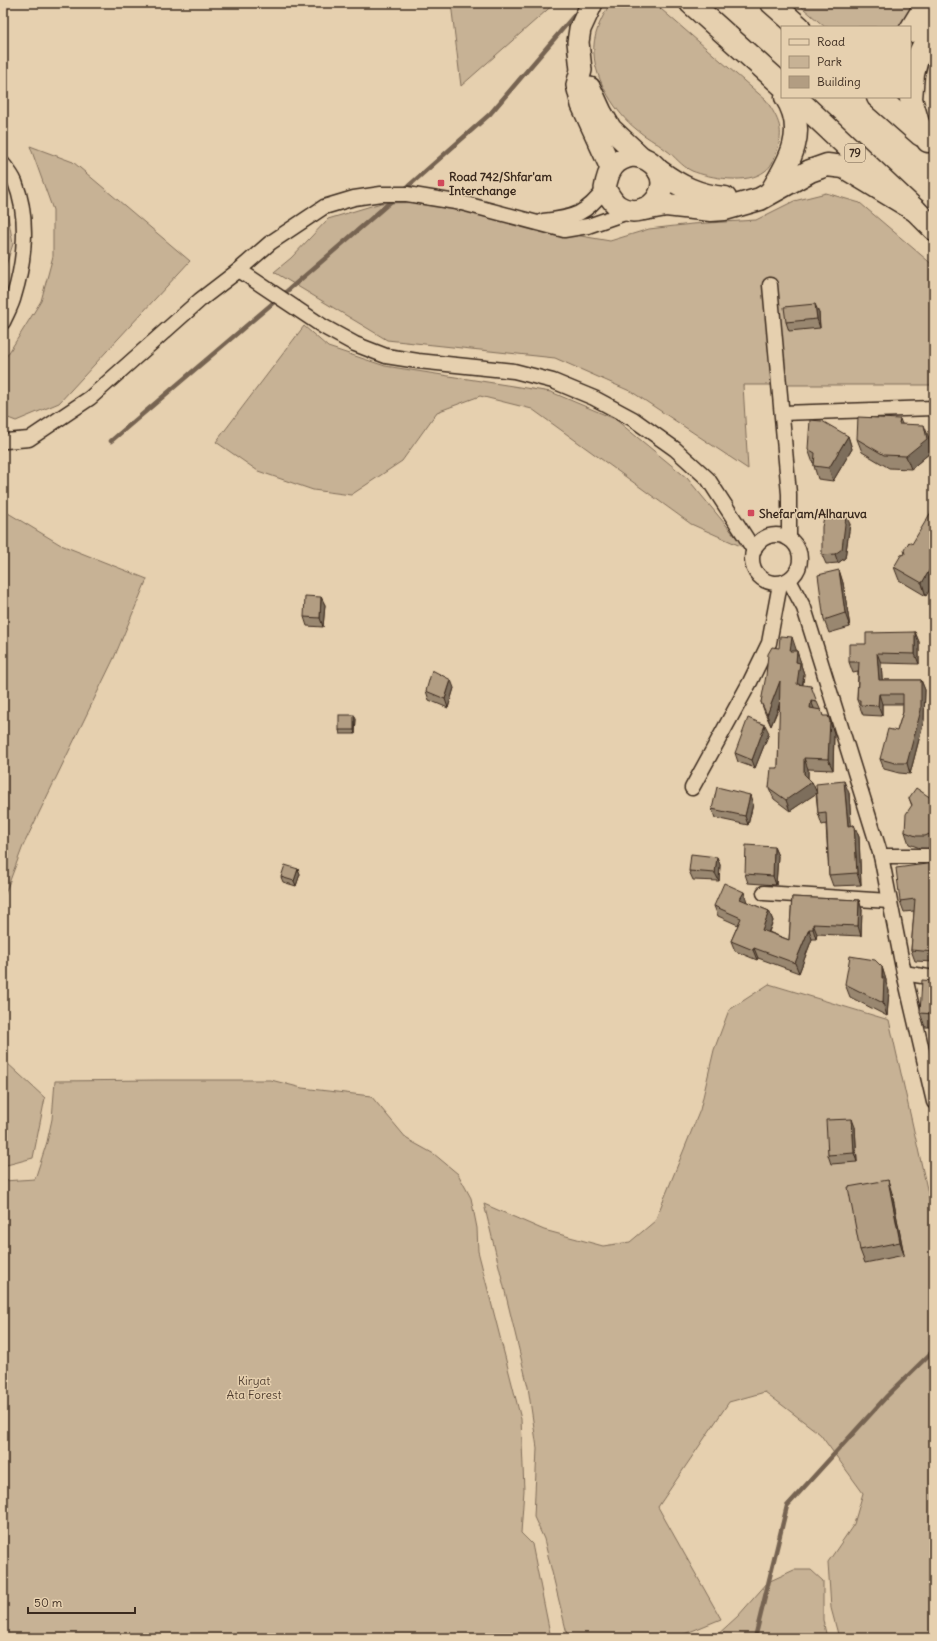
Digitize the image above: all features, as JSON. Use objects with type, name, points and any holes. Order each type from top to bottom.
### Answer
[{"type":"highway","points":[[691,3],[781,84]]},
{"type":"highway","points":[[772,3],[798,26]]},
{"type":"highway","points":[[911,29],[927,3]]},
{"type":"highway","points":[[931,144],[918,123],[911,99],[917,59],[934,25]]},
{"type":"highway","points":[[747,52],[781,90]]},
{"type":"highway","points":[[770,193],[790,160],[795,139],[795,116],[787,98]]},
{"type":"highway","name":"79","points":[[796,98],[934,229]]},
{"type":"highway","points":[[879,98],[931,144]]},
{"type":"highway","points":[[638,210],[666,205],[711,210],[726,209],[760,199],[810,171],[827,165],[844,167],[915,210]]},
{"type":"highway","points":[[659,171],[680,186],[697,193],[727,199],[739,204]]},
{"type":"street","points":[[592,3],[580,29],[578,42],[581,70],[578,85],[582,105],[611,168]]},
{"type":"street","points":[[581,70],[601,112],[612,129],[641,157]]},
{"type":"street","points":[[3,440],[29,439],[90,398],[200,300],[240,270],[270,243],[324,207],[354,198],[381,194],[407,194],[462,203],[539,222],[564,230],[576,229],[600,223],[652,204],[658,197],[661,188],[659,171],[648,159],[641,157],[624,158],[611,168],[605,189],[596,201],[586,210],[559,220],[539,222]]},
{"type":"street","points":[[3,164],[14,181],[20,201],[23,214],[24,243],[21,267],[14,298],[3,322]]},
{"type":"street","points":[[605,189],[618,206],[638,210]]},
{"type":"street","points":[[240,270],[324,327],[355,344],[386,356],[418,361],[514,371],[553,381],[594,398],[633,420],[675,450],[708,478],[754,550]]},
{"type":"street","points":[[770,285],[789,494],[789,538]]},
{"type":"street","points":[[782,413],[934,408]]},
{"type":"street","points":[[777,536],[789,538],[799,551],[801,559],[799,568],[795,575],[784,582],[766,581],[755,571],[752,564],[754,550],[758,543],[765,538],[777,536]]},
{"type":"street","points":[[692,788],[750,682],[769,643],[784,582]]},
{"type":"street","points":[[784,582],[804,608],[881,856],[888,901],[934,1099]]},
{"type":"street","points":[[881,856],[934,856]]},
{"type":"street","points":[[764,893],[888,901]]},
{"type":"street","points":[[904,973],[934,978]]},
{"type":"green space","points":[[451,3],[555,3],[461,86]]},
{"type":"green space","points":[[611,3],[654,3],[766,100],[777,119],[780,131],[779,145],[772,163],[767,169],[758,175],[739,179],[719,178],[700,174],[685,166],[669,152],[639,132],[628,122],[614,105],[602,85],[595,64],[594,41],[604,14]]},
{"type":"green space","points":[[797,3],[915,3],[903,26],[824,26]]},
{"type":"green space","points":[[30,146],[73,162],[190,261],[59,403],[16,421],[3,416],[3,362],[41,301],[53,256],[53,210]]},
{"type":"green space","points":[[3,189],[13,244],[3,274]]},
{"type":"green space","points":[[826,193],[860,203],[934,266],[934,385],[743,385],[748,469],[632,392],[555,358],[387,340],[274,272],[291,258],[328,219],[381,203],[445,202],[558,232],[610,241],[649,229],[692,224],[756,220],[794,201]]},
{"type":"green space","points":[[304,326],[328,347],[385,366],[551,392],[615,419],[687,478],[745,548],[691,524],[532,409],[480,396],[437,412],[402,461],[351,495],[313,490],[258,471],[216,442]]},
{"type":"green space","points":[[3,510],[61,545],[147,579],[114,658],[23,846],[3,899]]},
{"type":"green space","points":[[769,984],[889,1020],[934,1220],[934,1638],[839,1638],[831,1608],[828,1562],[854,1524],[863,1493],[820,1434],[765,1392],[729,1402],[658,1507],[721,1619],[682,1635],[669,1638],[568,1638],[544,1539],[534,1517],[537,1448],[528,1387],[484,1204],[544,1230],[603,1246],[630,1242],[655,1221],[700,1110],[714,1050],[729,1010]]},
{"type":"green space","points":[[3,1056],[6,1062],[45,1098],[33,1158],[3,1166]]},
{"type":"green space","name":"Kiryat Ata Forest","points":[[271,1080],[302,1088],[371,1096],[407,1139],[434,1154],[458,1174],[471,1198],[477,1228],[478,1251],[521,1419],[524,1490],[521,1533],[532,1544],[551,1638],[3,1638],[3,1181],[35,1179],[47,1142],[52,1119],[55,1081]]},
{"type":"green space","points":[[794,1570],[811,1570],[823,1581],[823,1620],[827,1638],[712,1638],[738,1616],[768,1582]]},
{"type":"building","points":[[815,304],[817,319],[786,322],[784,307]]},
{"type":"building","points":[[858,417],[900,419],[899,424],[924,425],[927,439],[906,456],[884,455],[857,439]]},
{"type":"building","points":[[810,420],[822,421],[848,436],[829,468],[814,466],[815,453],[808,449]]},
{"type":"building","points":[[934,507],[934,562],[922,583],[894,567],[901,555],[905,554],[904,550],[909,542],[912,544]]},
{"type":"building","points":[[825,512],[846,516],[842,549],[835,554],[822,555],[822,527]]},
{"type":"building","points":[[839,570],[845,613],[824,620],[818,575]]},
{"type":"building","points":[[305,596],[321,597],[320,618],[304,617]]},
{"type":"building","points":[[915,632],[915,654],[877,653],[879,680],[921,680],[921,710],[907,763],[895,763],[880,759],[888,729],[897,731],[903,712],[903,694],[879,694],[878,706],[860,705],[860,700],[857,700],[859,662],[849,662],[849,644],[866,644],[866,633]]},
{"type":"building","points":[[780,636],[792,637],[790,651],[797,651],[796,662],[800,663],[797,684],[811,686],[817,702],[811,701],[810,708],[821,710],[823,716],[828,716],[830,721],[828,759],[804,758],[804,774],[812,782],[786,800],[769,788],[771,768],[778,768],[780,681],[767,715],[761,702],[768,654],[772,647],[779,648]]},
{"type":"building","points":[[432,670],[451,680],[445,699],[426,691]]},
{"type":"building","points":[[339,715],[354,715],[354,730],[339,730]]},
{"type":"building","points":[[748,718],[765,725],[752,760],[735,753]]},
{"type":"building","points":[[844,781],[848,826],[854,825],[857,873],[829,875],[826,812],[818,813],[816,784]]},
{"type":"building","points":[[717,787],[750,795],[745,816],[712,809]]},
{"type":"building","points":[[916,788],[934,800],[934,832],[925,836],[916,836],[905,832],[906,814],[912,805],[909,798]]},
{"type":"building","points":[[746,845],[774,847],[773,876],[745,874]]},
{"type":"building","points":[[691,854],[717,857],[715,873],[689,871]]},
{"type":"building","points":[[934,863],[934,952],[911,950],[915,899],[900,901],[896,868]]},
{"type":"building","points":[[285,865],[298,869],[294,881],[281,877]]},
{"type":"building","points":[[724,883],[744,892],[740,899],[769,911],[762,930],[789,940],[792,897],[859,900],[858,926],[813,924],[813,929],[809,929],[795,963],[754,948],[753,950],[731,941],[741,918],[714,906]]},
{"type":"building","points":[[850,956],[875,960],[882,967],[882,978],[884,978],[883,1003],[845,984]]},
{"type":"building","points":[[922,980],[934,981],[934,1014],[920,1013]]},
{"type":"building","points":[[852,1119],[854,1153],[828,1155],[826,1120]]},
{"type":"building","points":[[888,1180],[900,1242],[860,1250],[848,1187]]},
{"type":"waterway","points":[[404,190],[490,114],[578,11]]},
{"type":"waterway","points":[[111,441],[395,198]]},
{"type":"waterway","points":[[755,1638],[787,1506],[887,1396],[934,1350]]},
{"type":"place","name":"Road 742/Shfar'am Interchange","points":[[441,183]]},
{"type":"place","name":"Shefar'am/Alharuva","points":[[751,513]]}]
